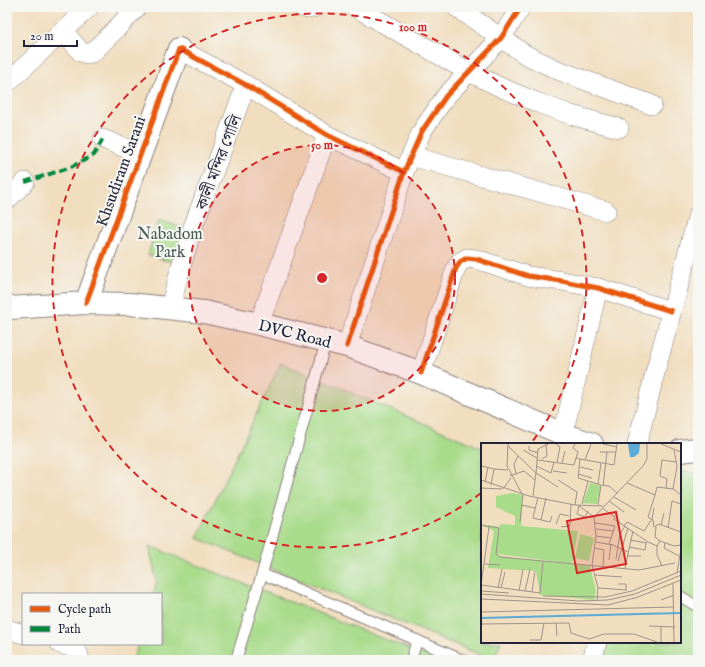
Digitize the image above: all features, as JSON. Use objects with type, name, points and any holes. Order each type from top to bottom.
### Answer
[{"type":"main road","name":"Khsudiram Sarani","points":[[86,303],[179,49]]},
{"type":"main road","name":"DVC Road","points":[[8,308],[86,303],[130,304],[204,312],[259,324],[336,344],[421,373],[564,434],[589,443]]},
{"type":"main road","points":[[681,451],[698,449]]},
{"type":"street","points":[[7,83],[89,7]]},
{"type":"street","points":[[63,31],[81,52],[87,54],[92,53],[136,7]]},
{"type":"street","points":[[302,7],[308,9],[316,7]]},
{"type":"street","points":[[355,7],[469,72],[500,87],[536,102],[619,128]]},
{"type":"street","points":[[456,7],[526,54],[560,71],[652,105]]},
{"type":"street","points":[[336,344],[422,131],[442,102],[501,38],[521,7]]},
{"type":"street","points":[[179,49],[246,85],[327,135],[408,164],[606,211]]},
{"type":"street","name":"কালী মন্দির গোলি","points":[[170,308],[193,227],[246,85]]},
{"type":"street","points":[[259,324],[327,135]]},
{"type":"street","points":[[103,139],[140,154]]},
{"type":"street","points":[[7,200],[25,182]]},
{"type":"street","points":[[637,443],[698,215]]},
{"type":"street","points":[[421,373],[456,268],[460,262],[467,258],[476,259],[528,276],[598,288],[672,311]]},
{"type":"street","points":[[564,434],[598,288]]},
{"type":"street","points":[[7,629],[22,634]]},
{"type":"street","points":[[592,660],[597,643]]},
{"type":"street","points":[[64,645],[71,647],[79,655],[79,660]]},
{"type":"lane","points":[[236,660],[336,344]]},
{"type":"lane","points":[[262,574],[463,660]]},
{"type":"lane","points":[[681,597],[698,607]]},
{"type":"lane","points":[[411,660],[417,640]]},
{"type":"green space","name":"Nabadom Park","points":[[159,220],[192,231],[181,265],[148,255]]},
{"type":"green space","points":[[281,363],[481,448],[481,643],[501,643],[493,660],[197,538]]},
{"type":"green space","points":[[681,471],[698,473],[698,660],[596,660],[600,643],[681,643]]},
{"type":"green space","points":[[149,546],[437,660],[133,660],[138,645],[162,645],[162,593],[153,593],[157,583]]},
{"type":"marked path","points":[[25,182],[71,167],[94,155],[103,139]]},
{"type":"cycle path","points":[[347,346],[404,172],[422,131],[446,96],[501,38],[521,7]]},
{"type":"cycle path","points":[[86,303],[179,49],[246,85],[327,135],[404,172]]},
{"type":"cycle path","points":[[421,373],[456,268],[460,262],[467,258],[476,259],[528,276],[598,288],[671,311]]}]
